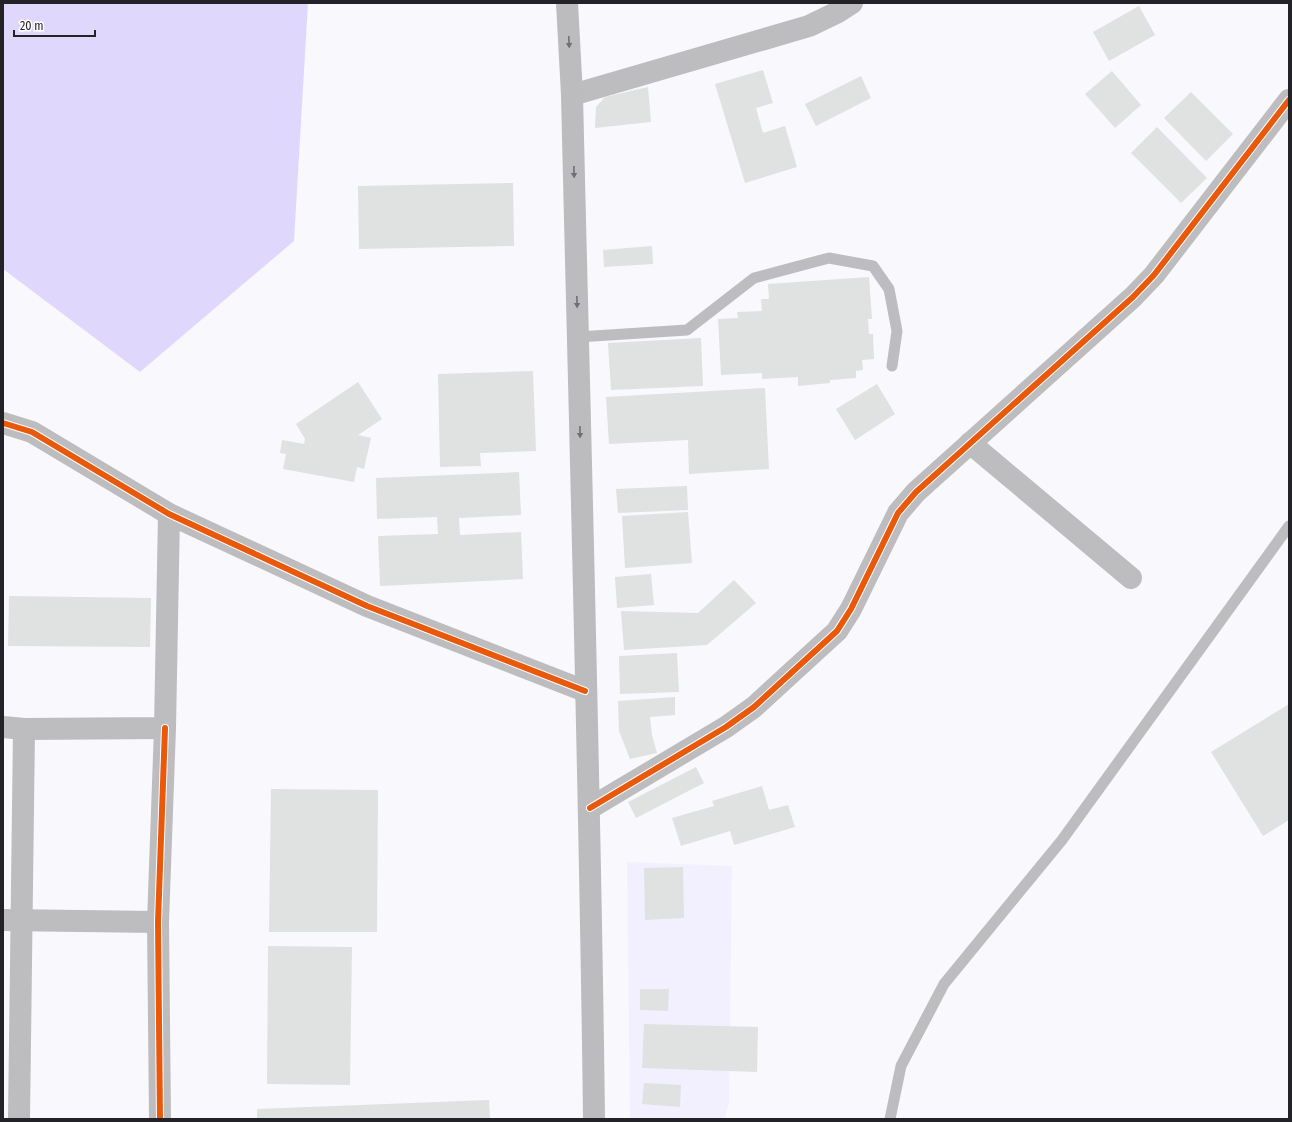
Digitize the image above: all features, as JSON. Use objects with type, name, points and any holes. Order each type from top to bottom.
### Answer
[{"type":"main road","points":[[567,3],[572,95],[585,691],[590,808],[594,1119]]},
{"type":"street","points":[[572,95],[809,26],[838,12],[852,3]]},
{"type":"street","points":[[590,808],[726,727],[754,707],[837,631],[851,609],[898,513],[916,492],[1133,297],[1154,275],[1289,100]]},
{"type":"street","points":[[3,423],[32,432],[169,514],[367,606],[585,691]]},
{"type":"street","points":[[970,443],[1131,578]]},
{"type":"street","points":[[160,1119],[158,922],[165,728],[169,514]]},
{"type":"street","points":[[3,727],[165,728]]},
{"type":"street","points":[[19,1119],[13,920],[24,728]]},
{"type":"street","points":[[13,920],[158,922]]},
{"type":"lane","points":[[578,337],[687,330],[754,278],[829,258],[873,266],[889,289],[897,331],[892,366]]},
{"type":"lane","points":[[890,1119],[901,1066],[944,984],[1062,840],[1289,526]]},
{"type":"shaded area","points":[[3,3],[308,3],[294,241],[140,372],[3,269]]},
{"type":"shaded area","points":[[627,862],[732,866],[729,1102],[725,1119],[630,1119]]},
{"type":"building","points":[[1139,6],[1155,35],[1109,61],[1093,32]]},
{"type":"building","points":[[763,70],[773,103],[756,108],[763,133],[785,126],[797,167],[745,183],[715,84]]},
{"type":"building","points":[[1112,71],[1141,105],[1115,128],[1085,94]]},
{"type":"building","points":[[861,76],[871,98],[816,126],[805,104]]},
{"type":"building","points":[[648,87],[651,122],[595,128],[596,107],[605,97]]},
{"type":"building","points":[[1191,92],[1233,134],[1206,161],[1164,118]]},
{"type":"building","points":[[1157,127],[1207,178],[1181,203],[1131,153]]},
{"type":"building","points":[[513,183],[514,246],[359,249],[358,186]]},
{"type":"building","points":[[652,246],[653,264],[604,267],[603,250]]},
{"type":"building","points":[[869,277],[872,319],[868,319],[869,334],[873,334],[874,359],[862,360],[863,370],[856,371],[856,378],[830,380],[830,383],[798,386],[798,377],[762,379],[762,373],[721,375],[718,319],[738,318],[737,312],[762,311],[761,299],[769,299],[768,284]]},
{"type":"building","points":[[701,338],[703,386],[611,390],[608,343]]},
{"type":"building","points":[[533,371],[536,451],[480,453],[481,466],[440,467],[438,374]]},
{"type":"building","points":[[358,382],[382,419],[358,435],[371,438],[364,469],[357,467],[354,482],[283,469],[286,454],[280,453],[282,440],[304,444],[305,439],[296,424]]},
{"type":"building","points":[[877,384],[895,414],[855,440],[836,409]]},
{"type":"building","points":[[765,388],[769,469],[689,474],[688,440],[609,444],[606,397]]},
{"type":"building","points":[[519,472],[521,515],[459,518],[460,535],[521,532],[523,579],[380,586],[378,536],[438,534],[437,517],[377,519],[376,478]]},
{"type":"building","points":[[687,486],[688,510],[618,513],[616,489]]},
{"type":"building","points":[[688,512],[692,563],[625,568],[622,516]]},
{"type":"building","points":[[651,574],[654,605],[617,608],[615,577]]},
{"type":"building","points":[[734,580],[756,603],[707,645],[624,650],[621,611],[698,613]]},
{"type":"building","points":[[9,596],[151,598],[150,647],[8,646]]},
{"type":"building","points":[[677,653],[679,692],[620,694],[619,656]]},
{"type":"building","points":[[675,697],[675,715],[650,717],[652,735],[657,753],[630,759],[619,731],[618,701]]},
{"type":"building","points":[[1289,704],[1289,820],[1263,836],[1211,752]]},
{"type":"building","points":[[696,767],[704,783],[636,818],[628,802]]},
{"type":"building","points":[[762,786],[769,810],[788,805],[795,827],[734,845],[730,831],[681,846],[672,818],[714,806],[712,801]]},
{"type":"building","points":[[271,789],[378,790],[377,932],[269,932]]},
{"type":"building","points":[[683,867],[684,918],[645,920],[644,868]]},
{"type":"building","points":[[268,946],[352,947],[350,1085],[267,1084]]},
{"type":"building","points":[[640,989],[669,989],[668,1011],[640,1010]]},
{"type":"building","points":[[644,1024],[758,1027],[757,1072],[642,1068]]},
{"type":"building","points":[[644,1083],[681,1085],[680,1107],[642,1104]]},
{"type":"building","points":[[489,1100],[490,1119],[257,1119],[257,1109]]},
{"type":"cycle path","points":[[590,808],[726,727],[754,707],[837,631],[851,609],[898,513],[916,492],[1133,297],[1154,275],[1289,100]]},
{"type":"cycle path","points":[[3,423],[32,432],[169,514],[367,606],[585,691]]},
{"type":"cycle path","points":[[160,1119],[158,922],[165,728]]}]
